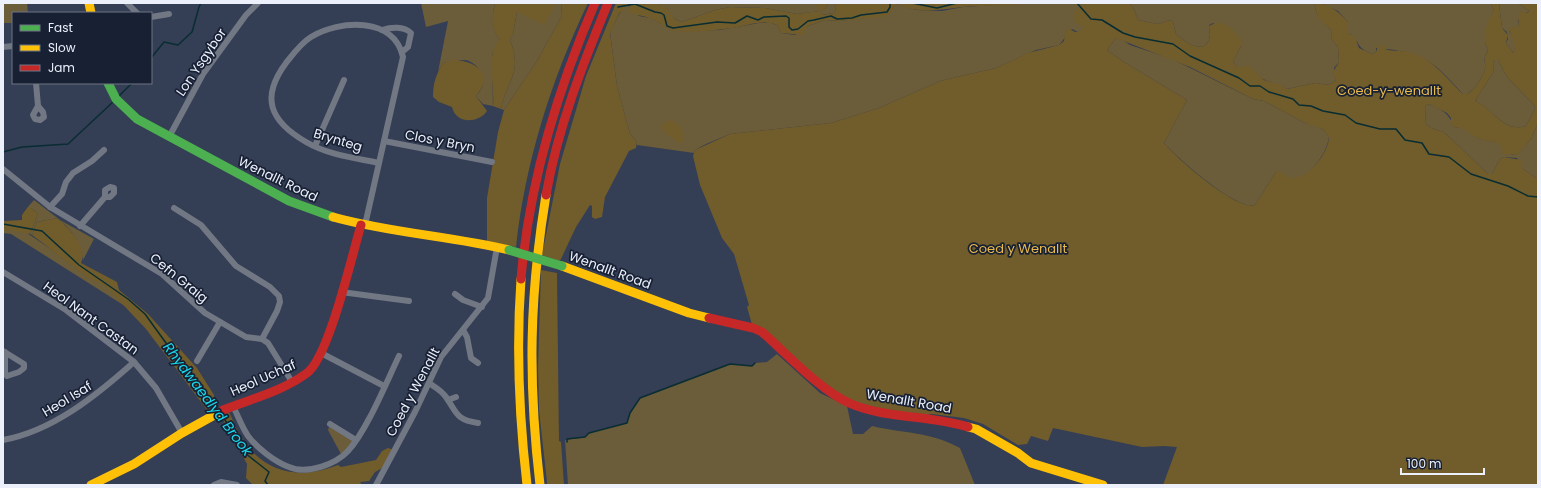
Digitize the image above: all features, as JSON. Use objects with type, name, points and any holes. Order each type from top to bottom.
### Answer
[{"type":"main road","points":[[527,485],[520,430],[517,368],[519,296],[529,222],[546,139],[572,59],[595,3]]},
{"type":"main road","points":[[540,485],[532,426],[530,365],[532,296],[539,232],[554,156],[573,92],[608,3]]},
{"type":"main road","name":"Wenallt Road","points":[[108,84],[116,99],[128,112],[169,137],[290,201],[332,217],[363,225],[509,250],[562,266],[689,313],[753,328],[762,332],[827,389],[849,403],[882,412],[949,421],[976,429],[1018,453],[1031,463],[1103,485]]},
{"type":"main road","name":"Heol Uchaf","points":[[91,485],[134,464],[182,433],[220,412],[292,382],[307,373],[314,366],[330,332],[341,292],[363,225]]},
{"type":"street","points":[[127,3],[136,12]]},
{"type":"street","name":"Lon Ysgybor","points":[[169,137],[203,74],[246,15],[258,3]]},
{"type":"street","points":[[152,17],[169,14]]},
{"type":"street","name":"Brynteg","points":[[363,225],[379,163],[403,57],[402,52],[397,41],[382,30],[375,27],[344,25],[320,32],[299,47],[281,69],[273,83],[271,97],[276,117],[295,135],[315,146],[331,152],[379,163]]},
{"type":"street","name":"Brynteg","points":[[382,30],[390,27],[408,30],[411,33],[408,47],[402,52]]},
{"type":"street","points":[[315,146],[344,80]]},
{"type":"street","points":[[36,84],[38,106]]},
{"type":"street","name":"Clos y Bryn","points":[[384,141],[492,162]]},
{"type":"street","points":[[50,207],[62,194],[66,182],[73,173],[92,161],[104,150]]},
{"type":"street","name":"Cefn Graig","points":[[3,169],[50,207],[80,226],[149,265],[178,288],[205,313],[246,337],[262,339]]},
{"type":"street","points":[[80,226],[105,197]]},
{"type":"street","points":[[174,208],[201,225],[236,266],[270,287],[279,296],[280,302],[277,311],[262,339],[268,343],[274,351],[292,382]]},
{"type":"street","name":"Coed y Wenallt","points":[[376,485],[415,412],[441,357],[482,307],[490,293],[497,247]]},
{"type":"street","name":"Heol Nant Castan","points":[[3,272],[66,310],[134,362],[156,388],[182,433]]},
{"type":"street","points":[[341,292],[409,301]]},
{"type":"street","points":[[455,294],[463,300],[482,307]]},
{"type":"street","points":[[197,361],[220,322]]},
{"type":"street","points":[[463,330],[467,337],[471,358],[478,363]]},
{"type":"street","points":[[321,353],[384,386]]},
{"type":"street","points":[[233,406],[248,436],[276,460],[290,468],[307,469],[325,466],[342,456],[356,440],[399,356]]},
{"type":"street","name":"Heol Isaf","points":[[3,440],[30,432],[84,403],[105,388],[134,362]]},
{"type":"street","points":[[429,383],[441,391],[457,415],[462,419],[478,423]]},
{"type":"street","points":[[448,400],[456,397]]},
{"type":"street","points":[[330,424],[356,440]]},
{"type":"street","points":[[214,485],[221,482],[238,485]]},
{"type":"shaded area","points":[[3,3],[27,3],[28,12],[12,12],[12,23],[3,23]]},
{"type":"shaded area","points":[[421,3],[495,3],[493,22],[495,31],[500,39],[492,55],[493,106],[483,104],[476,96],[481,90],[483,79],[481,72],[472,63],[465,60],[443,63],[438,72],[448,21],[426,27]]},
{"type":"shaded area","points":[[555,3],[561,3],[562,16],[537,61],[504,110],[501,109],[513,76],[515,61],[514,51],[510,40],[513,34],[517,12],[555,5]]},
{"type":"shaded area","points":[[625,3],[630,3],[628,6],[639,16],[650,18],[677,31],[720,30],[759,23],[771,23],[777,25],[781,33],[795,35],[808,26],[825,20],[840,21],[862,18],[897,4],[916,10],[942,11],[963,7],[1027,3],[1082,3],[1084,29],[1080,33],[1072,29],[1059,45],[1036,50],[996,68],[940,81],[879,108],[831,123],[730,134],[706,144],[695,150],[694,153],[637,145],[637,142],[630,134],[617,86],[610,32]]},
{"type":"shaded area","points":[[655,3],[815,3],[820,10],[825,9],[828,3],[834,3],[836,9],[834,13],[822,15],[820,11],[797,14],[765,8],[730,7],[715,10],[682,22],[674,18],[663,7]]},
{"type":"shaded area","points":[[1129,3],[1314,3],[1318,17],[1332,31],[1331,39],[1338,47],[1339,62],[1334,68],[1336,80],[1329,85],[1315,83],[1287,89],[1263,79],[1250,69],[1237,67],[1233,62],[1241,46],[1213,23],[1209,25],[1210,35],[1208,42],[1201,47],[1196,46],[1185,41],[1176,34],[1173,22],[1170,20],[1158,24],[1138,20],[1133,7]]},
{"type":"shaded area","points":[[1491,3],[1494,11],[1485,35],[1488,51],[1485,58],[1485,69],[1473,90],[1467,94],[1463,94],[1439,69],[1423,58],[1396,50],[1376,48],[1376,52],[1372,54],[1367,52],[1360,46],[1352,35],[1348,33],[1348,22],[1338,11],[1323,4]]},
{"type":"shaded area","points":[[1499,3],[1518,3],[1529,11],[1518,20],[1518,28],[1509,31],[1515,45],[1513,53],[1506,43],[1508,39],[1507,32],[1502,28]]},
{"type":"shaded area","points":[[1116,38],[1120,38],[1130,45],[1172,59],[1253,99],[1264,101],[1305,123],[1323,129],[1329,136],[1326,148],[1318,162],[1303,176],[1291,178],[1276,172],[1255,205],[1246,205],[1235,200],[1207,182],[1164,143],[1187,100],[1107,50]]},
{"type":"shaded area","points":[[1495,60],[1498,60],[1507,77],[1534,105],[1535,109],[1526,126],[1511,126],[1475,101],[1494,71],[1493,63]]},
{"type":"shaded area","points":[[1429,104],[1444,112],[1454,127],[1463,128],[1480,139],[1497,142],[1512,155],[1516,155],[1531,139],[1538,123],[1538,179],[1523,169],[1517,158],[1504,157],[1500,159],[1492,174],[1488,174],[1444,132],[1431,128],[1426,124],[1425,106]]},
{"type":"shaded area","points":[[34,200],[60,220],[94,239],[83,260],[80,247],[74,236],[57,218],[37,222],[32,235],[30,234],[38,214],[31,208],[27,208]]},
{"type":"shaded area","points":[[3,227],[27,233],[110,289],[207,387],[218,405],[207,411],[195,388],[149,330],[128,308],[11,234],[3,233]]},
{"type":"shaded area","points":[[777,354],[820,393],[847,406],[853,434],[863,434],[872,426],[927,436],[960,448],[975,485],[568,485],[565,440],[585,437],[589,433],[627,423],[630,413],[640,398],[730,364],[752,366],[755,363],[767,362]]},
{"type":"shaded area","points":[[330,424],[356,440],[342,456],[328,430]]},
{"type":"green space","points":[[495,3],[555,3],[544,25],[517,12],[513,34],[510,40],[514,51],[515,61],[513,76],[501,109],[493,106],[492,61],[495,45],[500,39],[493,26]]},
{"type":"green space","points":[[561,3],[588,3],[562,62],[542,122],[526,184],[516,247],[487,241],[487,198],[498,132],[504,110],[537,61],[562,16]]},
{"type":"green space","points":[[616,3],[625,3],[624,11],[620,12],[610,33],[617,86],[630,134],[637,142],[636,148],[629,151],[605,197],[602,217],[595,219],[592,217],[592,206],[590,205],[576,227],[560,261],[542,255],[560,164],[586,76]]},
{"type":"green space","points":[[630,3],[654,3],[664,7],[675,19],[682,22],[715,10],[730,7],[765,8],[797,14],[819,11],[815,3],[828,3],[825,9],[820,11],[823,15],[834,13],[836,9],[834,3],[1027,3],[929,10],[913,9],[897,4],[889,14],[882,17],[840,21],[825,20],[808,26],[802,35],[781,33],[777,25],[771,23],[712,30],[688,32],[676,31],[648,18],[628,11]]},
{"type":"green space","name":"Coed y Wenallt","points":[[1082,3],[1129,3],[1133,7],[1138,20],[1158,24],[1170,20],[1173,22],[1176,34],[1190,44],[1201,47],[1208,42],[1210,35],[1209,26],[1219,23],[1223,24],[1232,29],[1242,41],[1233,62],[1237,67],[1249,66],[1264,80],[1281,85],[1287,89],[1315,83],[1329,85],[1336,80],[1333,72],[1339,62],[1338,47],[1331,39],[1332,31],[1318,18],[1314,3],[1319,3],[1333,8],[1341,14],[1348,22],[1348,33],[1355,37],[1359,48],[1372,54],[1376,52],[1378,45],[1385,46],[1385,49],[1388,50],[1409,52],[1420,56],[1440,70],[1463,94],[1467,94],[1478,83],[1485,69],[1485,58],[1488,51],[1485,40],[1485,30],[1494,11],[1491,3],[1499,3],[1502,28],[1508,35],[1506,43],[1513,53],[1515,47],[1509,29],[1513,27],[1518,28],[1519,11],[1527,13],[1529,11],[1518,3],[1538,3],[1538,123],[1531,139],[1517,155],[1503,154],[1501,151],[1501,146],[1498,144],[1480,139],[1465,130],[1454,127],[1451,123],[1451,118],[1447,113],[1429,104],[1425,106],[1426,124],[1431,128],[1444,132],[1488,174],[1492,174],[1500,159],[1504,157],[1521,160],[1523,169],[1538,179],[1538,485],[1163,485],[1177,447],[1142,447],[1053,428],[1048,441],[1031,436],[1027,444],[1018,445],[983,424],[964,418],[932,414],[913,417],[849,403],[753,328],[747,307],[749,305],[734,254],[722,238],[700,185],[693,156],[695,150],[730,134],[831,123],[879,108],[940,81],[996,68],[1028,53],[1059,45],[1064,41],[1065,32],[1068,28],[1075,32],[1082,31],[1083,26],[1077,24],[1073,16]],"holes":[[[1116,38],[1190,67],[1253,99],[1264,101],[1305,123],[1323,129],[1329,137],[1325,151],[1311,170],[1298,177],[1291,178],[1279,171],[1276,172],[1255,205],[1246,205],[1235,200],[1221,192],[1193,171],[1164,143],[1187,100],[1107,50]],[[1495,60],[1498,60],[1507,77],[1534,105],[1535,109],[1526,126],[1511,126],[1475,101],[1494,71],[1493,63]]]},
{"type":"green space","points":[[454,60],[464,61],[474,65],[483,76],[484,82],[476,96],[487,111],[479,118],[468,120],[458,117],[454,113],[452,107],[439,102],[433,97],[435,79],[438,71],[443,63]]},
{"type":"green space","points":[[671,120],[681,128],[684,141],[679,143],[661,128],[663,123]]},
{"type":"green space","points":[[27,208],[31,208],[38,214],[30,234],[3,229],[3,221],[22,220],[22,215]]},
{"type":"green space","points":[[57,218],[76,238],[82,250],[81,263],[117,282],[119,290],[148,314],[197,368],[214,395],[213,407],[210,409],[204,406],[146,329],[105,286],[89,278],[32,235],[37,222]]},
{"type":"green space","points":[[541,270],[557,273],[559,441],[561,442],[564,485],[547,485],[539,410],[538,367]]},
{"type":"green space","points":[[229,412],[238,432],[254,454],[275,468],[287,471],[299,473],[312,472],[338,465],[341,467],[376,460],[382,451],[388,448],[394,450],[386,466],[375,472],[369,481],[360,482],[362,485],[253,485],[246,478],[247,464],[221,416]]},
{"type":"waterway","points":[[152,57],[164,42],[178,45],[192,32],[201,3]]},
{"type":"waterway","points":[[618,7],[635,4],[661,13],[664,15],[667,26],[673,28],[717,22],[735,23],[747,16],[758,20],[764,17],[786,16],[789,18],[789,27],[792,30],[798,29],[808,21],[831,16],[837,19],[852,18],[861,15],[887,12],[890,7],[890,3]]},
{"type":"waterway","points":[[912,3],[937,8],[957,3]]},
{"type":"waterway","points":[[980,3],[988,3]]},
{"type":"waterway","points":[[1077,3],[1091,19],[1102,20],[1123,33],[1135,37],[1173,44],[1190,56],[1239,78],[1250,86],[1260,86],[1269,92],[1293,99],[1299,105],[1311,106],[1323,111],[1345,115],[1356,123],[1380,129],[1396,129],[1405,140],[1422,143],[1429,154],[1449,157],[1471,174],[1508,186],[1528,196],[1538,197]]},
{"type":"waterway","points":[[118,97],[131,84]]},
{"type":"waterway","points":[[3,152],[22,147],[68,144],[114,101]]},
{"type":"waterway","name":"Rhydwaedlyd Brook","points":[[3,224],[42,231],[79,265],[128,299],[145,314],[179,361],[219,410]]},
{"type":"waterway","points":[[567,442],[567,439],[585,437],[589,433],[627,423],[630,413],[640,398],[730,364],[752,366],[755,363]]},
{"type":"waterway","name":"Rhydwaedlyd Brook","points":[[222,415],[245,453],[269,472],[265,481],[268,485]]},
{"type":"traffic: fast","points":[[108,84],[116,99],[137,119],[289,201],[333,217]]},
{"type":"traffic: fast","points":[[509,250],[562,266]]},
{"type":"traffic: slow","points":[[89,3],[91,12]]},
{"type":"traffic: slow","points":[[540,485],[533,411],[532,340],[536,269],[546,195]]},
{"type":"traffic: slow","points":[[333,217],[376,227],[465,241],[509,250]]},
{"type":"traffic: slow","points":[[562,266],[689,313],[709,318]]},
{"type":"traffic: slow","points":[[521,279],[519,305],[519,382],[527,485]]},
{"type":"traffic: slow","points":[[91,485],[134,464],[182,433],[218,413]]},
{"type":"traffic: slow","points":[[968,427],[976,429],[1018,453],[1031,463],[1103,485]]},
{"type":"traffic: jam","points":[[521,279],[531,208],[547,138],[557,104],[581,36],[595,3]]},
{"type":"traffic: jam","points":[[546,195],[564,121],[580,74],[608,3]]},
{"type":"traffic: jam","points":[[223,410],[288,385],[307,373],[315,363],[323,347],[339,304],[361,225]]},
{"type":"traffic: jam","points":[[709,318],[753,328],[762,332],[815,380],[849,403],[877,412],[938,420],[968,427]]},
{"type":"park label","name":"Coed-y-wenallt","points":[[1389,90]]}]
